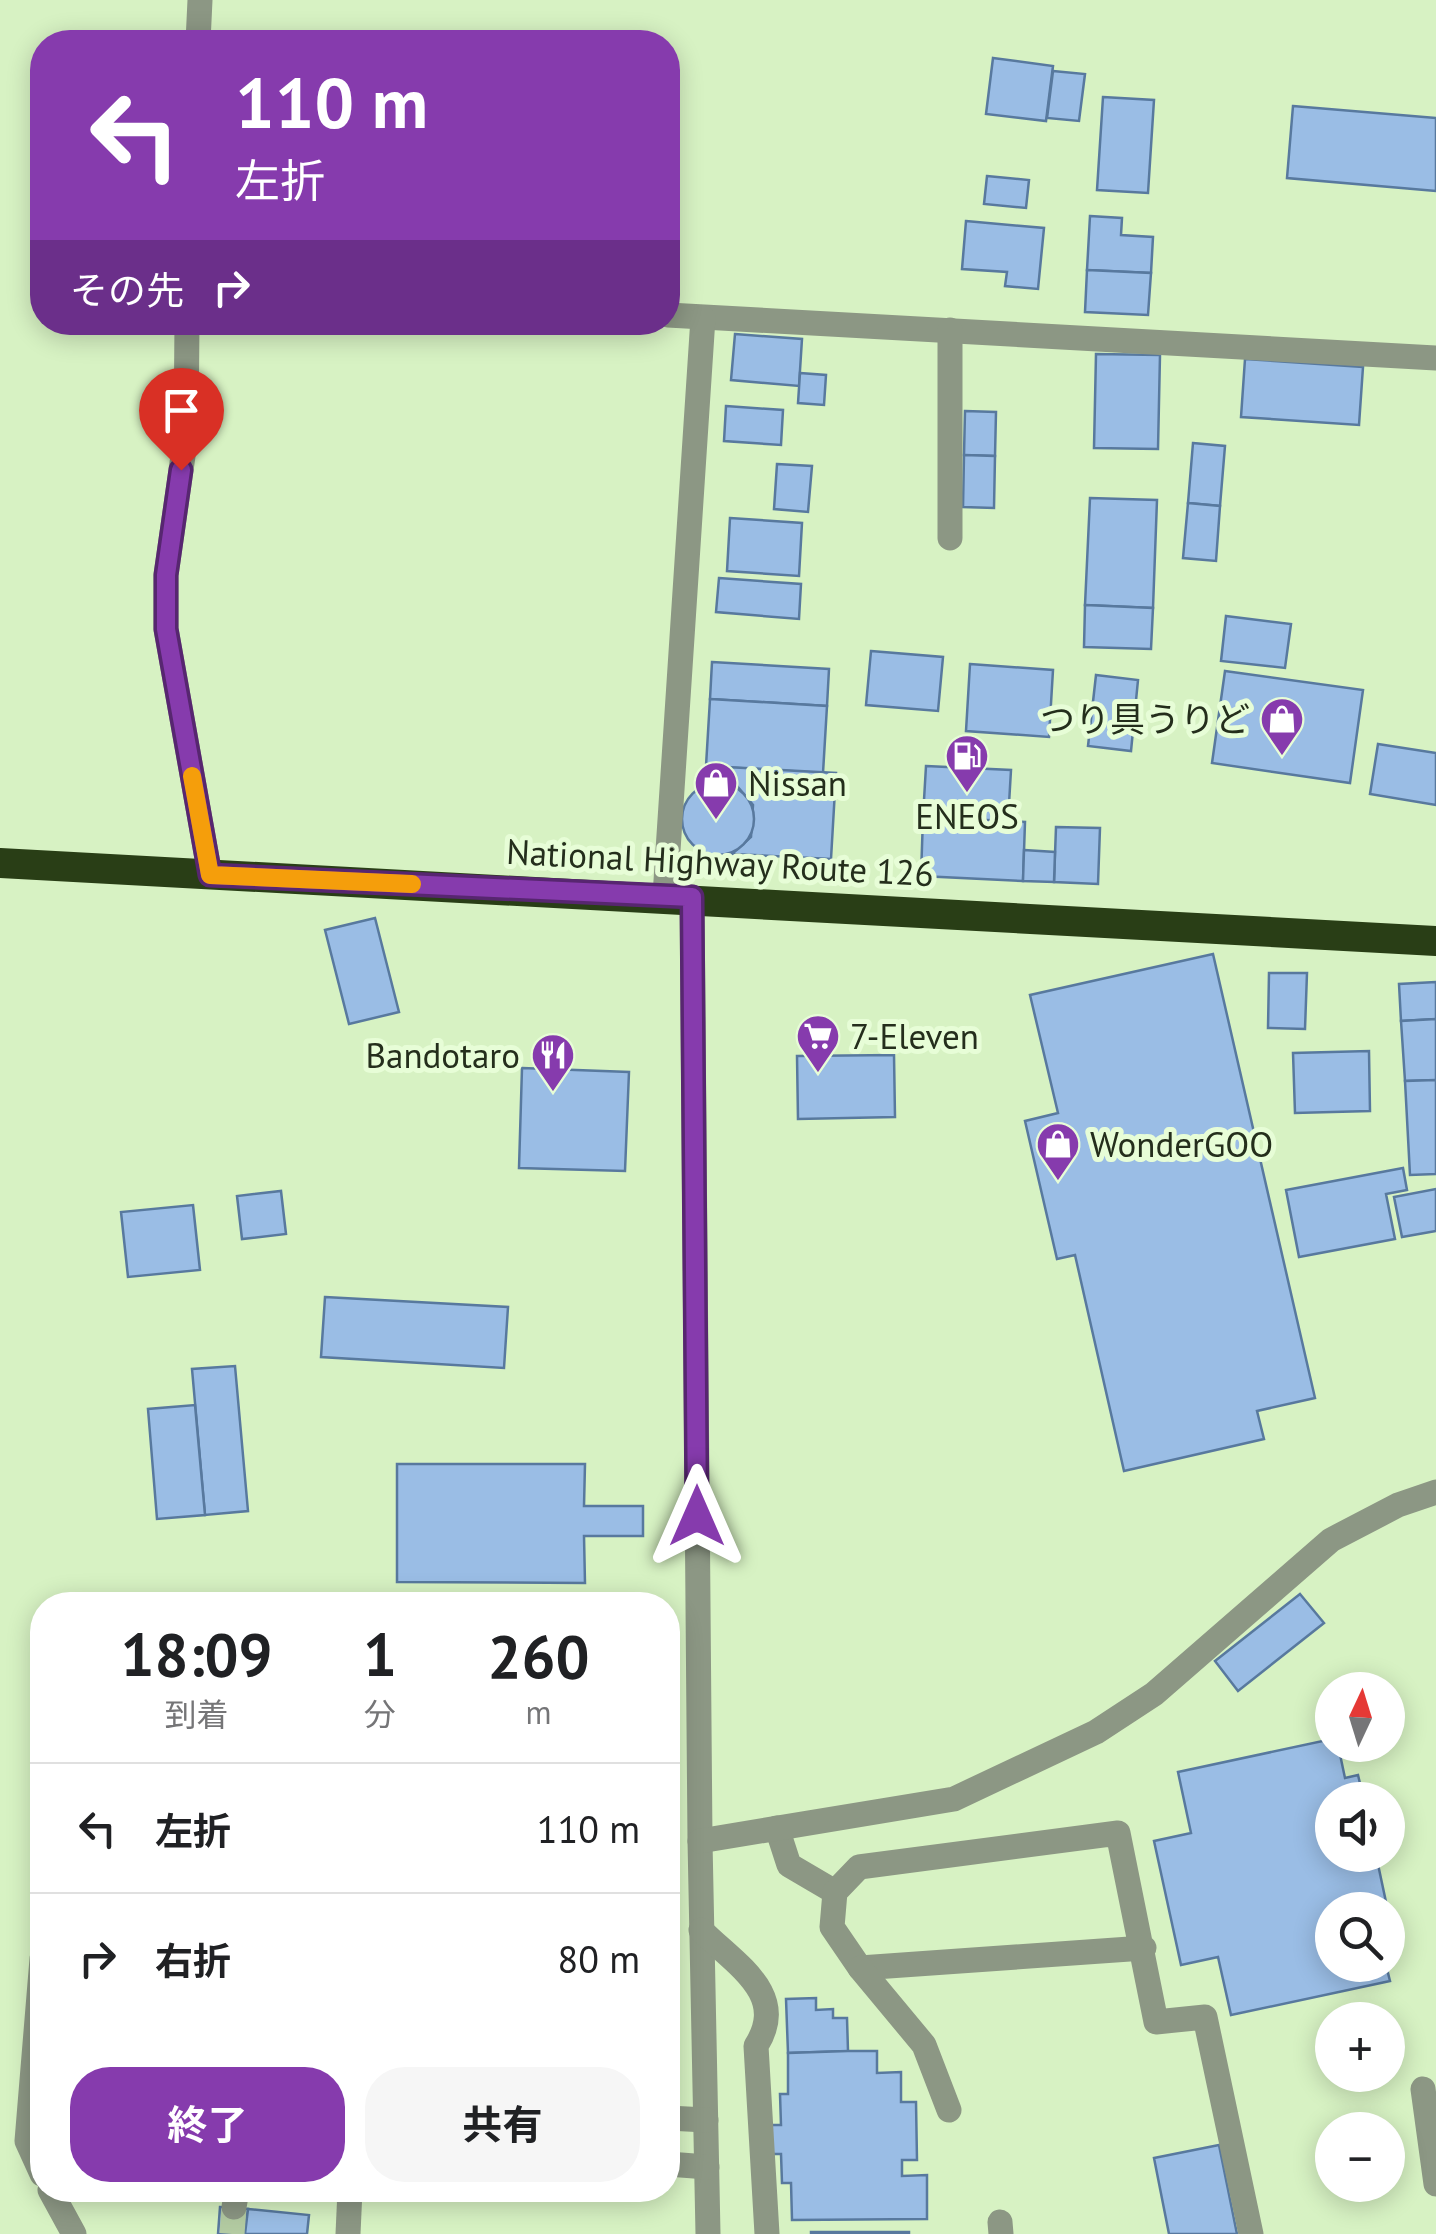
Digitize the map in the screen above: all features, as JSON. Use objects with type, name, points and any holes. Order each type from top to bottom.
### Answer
[{"type":"highway","name":"National Highway Route 126","points":[[0,863],[678,896],[1436,941]]},
{"type":"street","points":[[199,30],[200,0]]},
{"type":"street","points":[[680,316],[1436,358]]},
{"type":"street","points":[[703,318],[678,896],[708,2234]]},
{"type":"street","points":[[950,330],[950,538]]},
{"type":"street","points":[[186,335],[186,435],[166,575],[166,629],[210,875]]},
{"type":"street","points":[[700,1841],[954,1799],[1096,1732],[1154,1694],[1331,1540],[1398,1505],[1436,1492]]},
{"type":"street","points":[[777,1828],[789,1865],[835,1892]]},
{"type":"street","points":[[949,2110],[924,2045],[860,1968],[832,1927],[835,1892],[859,1867],[1118,1833],[1156,2022],[1205,2017],[1251,2234]]},
{"type":"street","points":[[701,1930],[764,1993],[767,2004],[767,2029],[756,2046],[767,2234]]},
{"type":"street","points":[[860,1968],[1144,1948]]},
{"type":"street","points":[[1423,2089],[1436,2184]]},
{"type":"street","points":[[680,2119],[706,2120]]},
{"type":"street","points":[[680,2165],[707,2167]]},
{"type":"street","points":[[57,2202],[74,2234]]},
{"type":"street","points":[[348,2234],[349,2202]]},
{"type":"building","points":[[993,58],[1053,66],[1046,121],[986,114]]},
{"type":"building","points":[[1053,71],[1085,74],[1079,121],[1047,118]]},
{"type":"building","points":[[1103,97],[1154,100],[1148,193],[1097,190]]},
{"type":"building","points":[[1293,106],[1436,118],[1436,191],[1287,178]]},
{"type":"building","points":[[987,176],[1029,180],[1026,208],[984,204]]},
{"type":"building","points":[[1090,216],[1122,218],[1121,235],[1153,237],[1151,273],[1087,270]]},
{"type":"building","points":[[966,221],[1044,228],[1038,289],[1005,286],[1007,272],[962,269]]},
{"type":"building","points":[[1087,270],[1151,273],[1148,315],[1085,312]]},
{"type":"building","points":[[735,334],[802,339],[799,386],[731,380]]},
{"type":"building","points":[[1096,354],[1160,355],[1158,449],[1094,448]]},
{"type":"building","points":[[1245,359],[1363,367],[1359,425],[1241,417]]},
{"type":"building","points":[[800,373],[826,375],[824,405],[798,403]]},
{"type":"building","points":[[726,406],[783,410],[781,445],[724,441]]},
{"type":"building","points":[[965,411],[996,412],[995,456],[964,455]]},
{"type":"building","points":[[1193,443],[1225,446],[1220,506],[1188,503]]},
{"type":"building","points":[[964,455],[995,456],[994,508],[963,507]]},
{"type":"building","points":[[777,464],[812,466],[808,512],[774,509]]},
{"type":"building","points":[[1090,498],[1157,500],[1153,608],[1085,605]]},
{"type":"building","points":[[1188,503],[1220,506],[1216,561],[1183,558]]},
{"type":"building","points":[[730,518],[802,523],[799,576],[727,571]]},
{"type":"building","points":[[719,578],[801,584],[799,619],[716,612]]},
{"type":"building","points":[[1085,605],[1153,608],[1151,649],[1084,647]]},
{"type":"building","points":[[1226,616],[1291,624],[1285,668],[1221,661]]},
{"type":"building","points":[[871,651],[943,657],[938,711],[866,705]]},
{"type":"building","points":[[712,662],[829,669],[827,706],[710,699]]},
{"type":"building","points":[[970,664],[1053,670],[1049,737],[966,731]]},
{"type":"building","points":[[1225,671],[1363,690],[1350,783],[1212,763]]},
{"type":"building","points":[[1096,675],[1138,680],[1131,751],[1088,746]]},
{"type":"building","points":[[710,699],[827,706],[823,773],[706,766]]},
{"type":"building","points":[[1378,744],[1436,753],[1436,805],[1370,794]]},
{"type":"building","points":[[706,766],[836,773],[831,859],[732,854],[751,837],[753,805],[737,786],[704,783]]},
{"type":"building","points":[[926,766],[1011,770],[1008,821],[923,817]]},
{"type":"building","points":[[718,783],[743,794],[754,819],[743,844],[718,855],[693,844],[682,819],[693,794]]},
{"type":"building","points":[[923,817],[1025,822],[1023,881],[921,876]]},
{"type":"building","points":[[1056,827],[1100,828],[1098,884],[1054,882]]},
{"type":"building","points":[[1024,850],[1055,852],[1054,882],[1023,881]]},
{"type":"building","points":[[375,918],[399,1012],[349,1024],[325,930]]},
{"type":"building","points":[[1213,954],[1315,1398],[1257,1411],[1264,1439],[1124,1471],[1075,1255],[1057,1259],[1025,1121],[1058,1113],[1030,995]]},
{"type":"building","points":[[1269,973],[1307,973],[1305,1029],[1268,1028]]},
{"type":"building","points":[[1436,982],[1436,1019],[1401,1021],[1399,984]]},
{"type":"building","points":[[1436,1019],[1436,1080],[1405,1081],[1401,1021]]},
{"type":"building","points":[[1369,1051],[1370,1111],[1295,1113],[1293,1053]]},
{"type":"building","points":[[894,1055],[895,1117],[798,1119],[797,1056]]},
{"type":"building","points":[[522,1068],[629,1072],[625,1171],[519,1168]]},
{"type":"building","points":[[1436,1080],[1436,1174],[1410,1175],[1405,1081]]},
{"type":"building","points":[[1403,1168],[1407,1190],[1386,1194],[1395,1239],[1299,1257],[1286,1190]]},
{"type":"building","points":[[1436,1189],[1436,1231],[1402,1237],[1394,1197]]},
{"type":"building","points":[[281,1191],[286,1234],[242,1239],[237,1196]]},
{"type":"building","points":[[193,1205],[200,1270],[128,1277],[121,1212]]},
{"type":"building","points":[[325,1297],[508,1307],[504,1368],[321,1357]]},
{"type":"building","points":[[235,1366],[248,1511],[205,1515],[192,1369]]},
{"type":"building","points":[[195,1405],[205,1515],[157,1519],[148,1409]]},
{"type":"building","points":[[397,1464],[585,1464],[584,1506],[643,1506],[643,1536],[584,1536],[585,1583],[397,1582]]},
{"type":"building","points":[[1300,1594],[1324,1623],[1238,1691],[1215,1661]]},
{"type":"building","points":[[1315,1743],[1315,1762],[1342,1762],[1345,1778],[1358,1775],[1360,1782],[1315,1782],[1315,1872],[1380,1872],[1384,1892],[1315,1892],[1315,1982],[1385,1982],[1231,2015],[1218,1957],[1181,1965],[1154,1841],[1191,1833],[1178,1772]]},
{"type":"building","points":[[816,1998],[816,2010],[833,2009],[833,2018],[847,2018],[848,2051],[788,2053],[786,1999]]},
{"type":"building","points":[[877,2051],[877,2073],[901,2072],[901,2102],[916,2102],[917,2160],[902,2160],[902,2176],[927,2175],[927,2219],[792,2220],[791,2183],[782,2183],[781,2154],[768,2154],[768,2125],[781,2125],[780,2094],[788,2094],[788,2053]]},
{"type":"building","points":[[1219,2145],[1237,2234],[1169,2234],[1154,2158]]},
{"type":"building","points":[[220,2207],[248,2209],[245,2234],[218,2234]]},
{"type":"building","points":[[248,2209],[309,2215],[307,2234],[245,2234]]},
{"type":"building","points":[[909,2232],[909,2234],[811,2234]]},
{"type":"tunnel","points":[[232,2234],[234,2207]]},
{"type":"slow traffic","points":[[192,776],[210,875],[412,884]]},
{"type":"place","name":"つり具うりど","points":[[1282,757]]},
{"type":"place","name":"ENEOS","points":[[967,794]]},
{"type":"place","name":"Nissan","points":[[716,821]]},
{"type":"place","name":"7-Eleven","points":[[818,1074]]},
{"type":"place","name":"Bandotaro","points":[[553,1093]]},
{"type":"place","name":"WonderGOO","points":[[1058,1182]]},
{"type":"route","points":[[181,470],[166,575],[166,629],[210,875],[692,897],[697,1516]]}]
